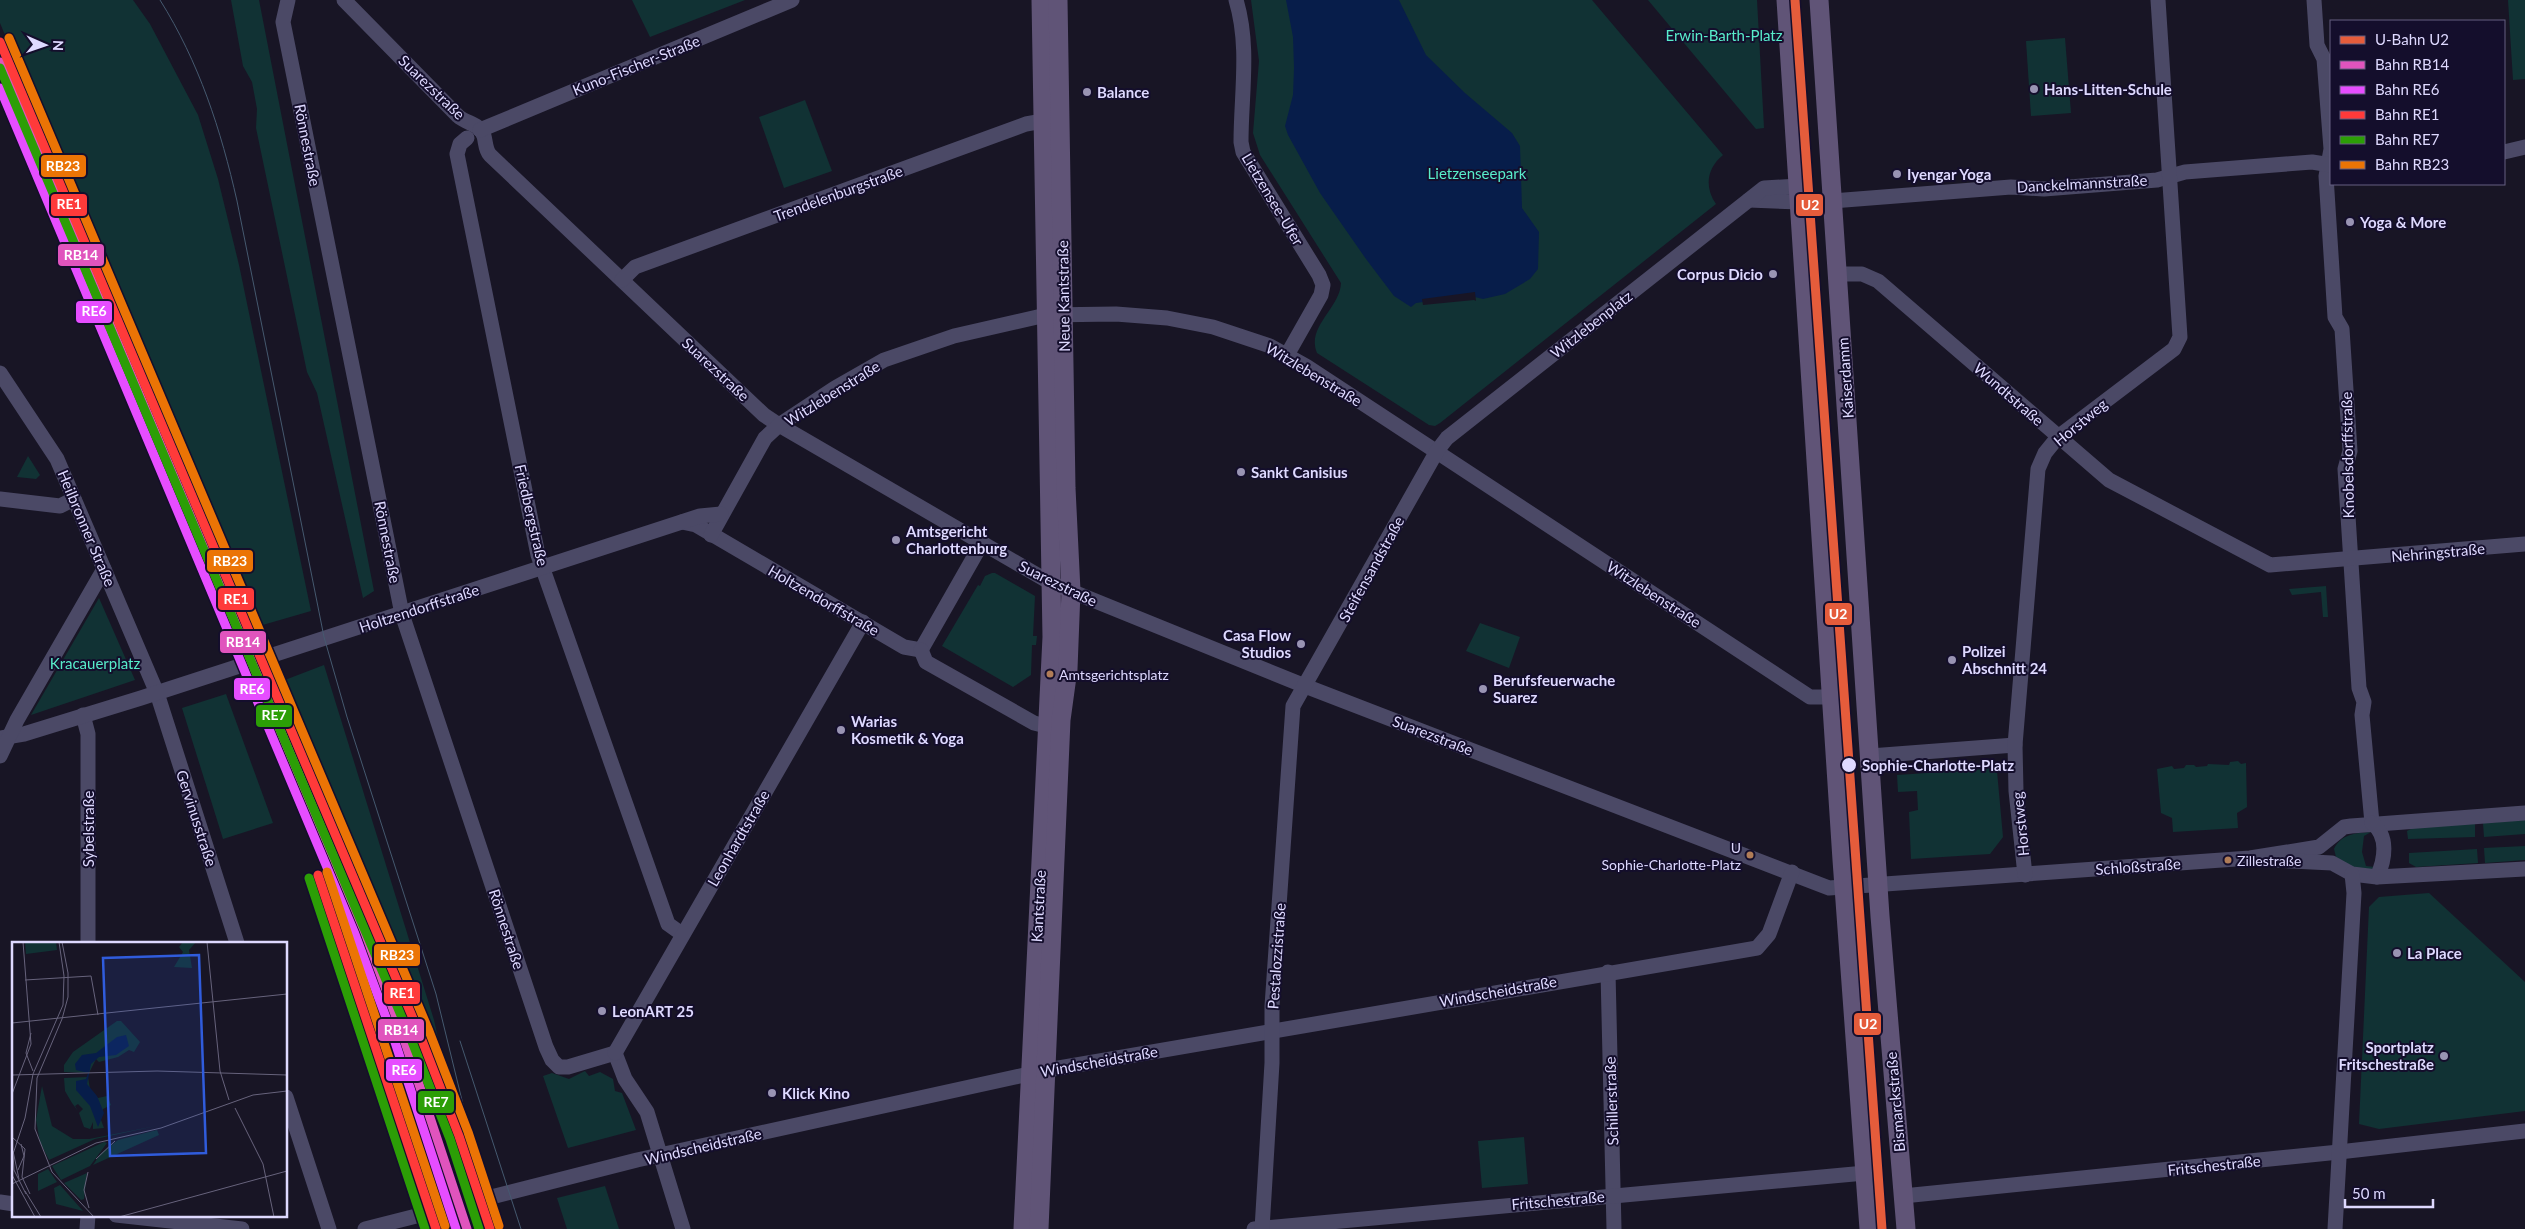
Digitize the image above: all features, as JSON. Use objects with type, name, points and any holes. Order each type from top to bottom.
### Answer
[{"type":"main road","name":"Neue Kantstraße","points":[[1041,0],[1052,119]]},
{"type":"main road","name":"Neue Kantstraße","points":[[1051,583],[1055,314],[1052,119],[1058,0]]},
{"type":"main road","points":[[1786,0],[1831,697],[1869,1229]]},
{"type":"main road","name":"Kaiserdamm","points":[[1819,0],[1870,756]]},
{"type":"main road","name":"Neue Kantstraße","points":[[1055,314],[1071,591]]},
{"type":"main road","name":"Kantstraße","points":[[1039,1229],[1038,1072],[1046,726],[1052,637],[1051,583]]},
{"type":"main road","name":"Kantstraße","points":[[1023,1229],[1038,1072],[1061,720],[1068,668],[1071,591]]},
{"type":"main road","points":[[1870,756],[1878,885]]},
{"type":"main road","name":"Bismarckstraße","points":[[1878,885],[1906,1229]]},
{"type":"street","name":"Rönnestraße","points":[[288,0],[283,22],[402,614],[552,1060],[559,1067],[568,1067],[615,1053]]},
{"type":"street","name":"Suarezstraße","points":[[344,0],[458,116],[472,122],[480,130],[490,155],[760,411],[780,425],[1051,583],[1305,686],[1792,872],[1829,888],[1878,885]]},
{"type":"street","name":"Kuno-Fischer-Straße","points":[[480,130],[792,0]]},
{"type":"street","name":"Lietzensee-Ufer","points":[[1236,0],[1243,42],[1241,134],[1243,152],[1319,275],[1322,285],[1321,294],[1287,355]]},
{"type":"street","name":"Horstweg","points":[[2025,875],[2016,791],[2015,745],[2036,478],[2041,462],[2058,437],[2178,344],[2180,337],[2158,0]]},
{"type":"street","name":"Knobelsdorffstraße","points":[[2314,0],[2316,45],[2324,59],[2330,136]]},
{"type":"street","name":"Trendelenburgstraße","points":[[622,280],[636,267],[1026,124],[1052,119]]},
{"type":"street","name":"Friedbergstraße","points":[[467,138],[460,144],[457,154],[538,555],[668,924],[682,934]]},
{"type":"street","points":[[2505,152],[2525,147]]},
{"type":"street","name":"Danckelmannstraße","points":[[1832,201],[2019,186],[2044,189],[2157,180],[2185,172],[2312,162],[2330,165]]},
{"type":"street","name":"Knobelsdorffstraße","points":[[2330,165],[2326,176],[2335,317],[2342,330],[2350,451],[2345,469],[2350,559],[2360,688],[2364,702],[2362,716],[2372,823]]},
{"type":"street","name":"Witzlebenplatz","points":[[1437,451],[1447,438],[1749,200],[1799,194]]},
{"type":"street","name":"Wundtstraße","points":[[1838,274],[1862,274],[1878,281],[2058,437],[2118,486],[2270,565],[2350,559]]},
{"type":"street","name":"Witzlebenstraße","points":[[711,535],[765,438],[780,425],[835,388],[884,360],[954,336],[1055,314],[1116,314],[1176,320],[1213,327],[1249,338],[1287,355],[1437,451],[1810,697],[1831,697]]},
{"type":"street","name":"Heilbronner Straße","points":[[0,373],[57,459],[157,693]]},
{"type":"street","name":"Steifensandstraße","points":[[1305,686],[1437,451]]},
{"type":"street","points":[[0,499],[60,506],[74,499]]},
{"type":"street","name":"Holtzendorffstraße","points":[[157,693],[700,516],[721,514]]},
{"type":"street","name":"Holtzendorffstraße","points":[[682,522],[696,525],[863,622],[917,650],[926,662],[1034,723],[1046,726]]},
{"type":"street","points":[[917,650],[982,543]]},
{"type":"street","name":"Nehringstraße","points":[[2350,559],[2525,544]]},
{"type":"street","points":[[0,756],[5,738],[104,569]]},
{"type":"street","name":"Leonhardtstraße","points":[[615,1053],[863,622]]},
{"type":"street","name":"Pestalozzistraße","points":[[1259,1229],[1272,1063],[1272,1030],[1293,706],[1305,686]]},
{"type":"street","points":[[5,738],[157,693]]},
{"type":"street","name":"Gervinusstraße","points":[[157,693],[237,942]]},
{"type":"street","name":"Sybelstraße","points":[[83,716],[88,734],[88,942]]},
{"type":"street","points":[[1870,756],[2015,745]]},
{"type":"street","name":"Schloßstraße","points":[[1878,885],[2250,858],[2319,847],[2330,841],[2344,827],[2372,823],[2525,813]]},
{"type":"street","points":[[2372,823],[2379,828],[2384,851],[2377,877]]},
{"type":"street","points":[[2330,841],[2332,863]]},
{"type":"street","name":"Schloßstraße","points":[[2250,858],[2332,863],[2352,874],[2377,877],[2525,869]]},
{"type":"street","name":"Windscheidstraße","points":[[365,1229],[660,1155],[1038,1072],[1608,972],[1757,948],[1769,934],[1792,872]]},
{"type":"street","points":[[2335,1229],[2354,893],[2352,874]]},
{"type":"street","name":"Schillerstraße","points":[[1608,972],[1614,1229]]},
{"type":"street","points":[[615,1053],[625,1078],[647,1112],[683,1229]]},
{"type":"street","points":[[288,1103],[329,1229]]},
{"type":"street","name":"Fritschestraße","points":[[1903,1196],[2339,1152],[2525,1131]]},
{"type":"street","name":"Fritschestraße","points":[[1259,1229],[1614,1195],[1865,1174]]},
{"type":"street","points":[[87,1229],[88,1216]]},
{"type":"street","points":[[125,1216],[242,1229]]},
{"type":"green space","points":[[0,0],[133,0],[150,24],[198,115],[218,179],[239,265],[311,611],[252,628],[0,23]]},
{"type":"green space","points":[[231,0],[259,0],[374,591],[363,598],[317,393],[307,372],[256,128],[257,109],[252,82],[243,66]]},
{"type":"green space","points":[[632,0],[745,0],[650,37]]},
{"type":"green space","name":"Lietzenseepark","points":[[1251,0],[1592,0],[1723,155],[1713,166],[1709,178],[1710,191],[1716,204],[1440,423],[1435,426],[1429,425],[1317,353],[1315,344],[1319,326],[1335,301],[1341,283],[1260,155],[1253,133],[1259,61]]},
{"type":"green space","name":"Erwin-Barth-Platz","points":[[1648,0],[1757,0],[1764,128],[1756,129]]},
{"type":"green space","points":[[2508,0],[2525,0],[2525,79],[2513,80]]},
{"type":"green space","points":[[2065,38],[2071,113],[2031,116],[2026,41]]},
{"type":"green space","points":[[805,100],[832,171],[784,188],[759,117]]},
{"type":"green space","points":[[28,456],[40,475],[36,479],[17,477]]},
{"type":"green space","points":[[992,573],[1035,596],[1033,636],[1037,636],[1036,645],[1032,645],[1031,675],[1013,687],[942,646],[978,585],[980,586],[985,576]]},
{"type":"green space","points":[[2326,586],[2328,617],[2323,617],[2321,592],[2292,595],[2289,589]]},
{"type":"green space","name":"Kracauerplatz","points":[[99,598],[135,680],[31,715]]},
{"type":"green space","points":[[1480,623],[1520,637],[1509,668],[1466,651]]},
{"type":"green space","points":[[324,665],[434,1020],[450,1093],[277,683]]},
{"type":"green space","points":[[226,694],[273,823],[223,839],[182,708]]},
{"type":"green space","points":[[2238,761],[2241,764],[2246,763],[2247,807],[2237,813],[2238,828],[2173,832],[2172,818],[2161,813],[2157,769],[2172,766],[2174,769],[2184,768],[2186,765],[2194,765],[2196,767],[2207,766],[2208,764],[2229,765],[2230,762]]},
{"type":"green space","points":[[1990,765],[1997,771],[2003,837],[1990,854],[1911,859],[1909,812],[1918,810],[1917,791],[1898,792],[1897,775],[1986,769]]},
{"type":"green space","points":[[2525,820],[2525,834],[2484,837],[2483,823]]},
{"type":"green space","points":[[2475,823],[2475,837],[2408,839],[2407,831],[2415,827]]},
{"type":"green space","points":[[2371,832],[2364,836],[2362,852],[2366,866],[2375,867],[2370,870],[2360,870],[2336,857],[2334,849],[2345,837]]},
{"type":"green space","points":[[2525,846],[2525,860],[2485,863],[2484,848]]},
{"type":"green space","points":[[2477,849],[2478,863],[2416,867],[2409,863],[2409,853]]},
{"type":"green space","name":"Sportplatz Fritschestraße","points":[[2429,893],[2525,982],[2525,1111],[2379,1129],[2359,1124],[2369,907],[2379,897]]},
{"type":"green space","points":[[585,1071],[589,1076],[600,1072],[613,1079],[615,1091],[622,1093],[636,1130],[568,1148],[543,1076],[552,1073],[569,1079]]},
{"type":"green space","points":[[1524,1137],[1528,1184],[1482,1188],[1478,1141]]},
{"type":"green space","points":[[605,1186],[619,1229],[567,1229],[557,1198]]},
{"type":"water","points":[[1286,0],[1399,0],[1426,55],[1465,93],[1512,133],[1520,146],[1522,208],[1539,232],[1538,269],[1530,279],[1505,294],[1483,299],[1475,297],[1423,302],[1416,303],[1411,307],[1394,296],[1320,193],[1288,135],[1285,126],[1293,95],[1294,68],[1293,37]]},
{"type":"pier","points":[[1475,292],[1476,301],[1423,305],[1422,299]]},
{"type":"tram line","points":[[160,0],[197,72],[224,148],[237,201],[324,637],[347,717],[436,994],[470,1133],[498,1229]]},
{"type":"tram line","points":[[460,1041],[521,1229]]},
{"type":"metro line","name":"U2","points":[[1795,0],[1882,1229]]},
{"type":"rail line","name":"RB23","points":[[9,38],[429,1031],[468,1132],[499,1226]]},
{"type":"rail line","name":"RE1","points":[[0,42],[420,1035],[459,1136],[490,1229]]},
{"type":"rail line","name":"RB14","points":[[0,62],[364,930],[403,1036],[467,1229]]},
{"type":"rail line","name":"RE7","points":[[0,68],[411,1039],[450,1139],[479,1229]]},
{"type":"rail line","name":"RE6","points":[[0,88],[355,934],[394,1039],[456,1229]]},
{"type":"rail line","name":"RB23","points":[[327,872],[445,1226]]},
{"type":"rail line","name":"RE1","points":[[318,875],[436,1229]]},
{"type":"rail line","name":"RE7","points":[[309,878],[425,1229]]},
{"type":"place","name":"Hans-Litten-Schule","points":[[2034,89]]},
{"type":"place","name":"Balance","points":[[1087,92]]},
{"type":"place","name":"Iyengar Yoga","points":[[1897,174]]},
{"type":"place","name":"Yoga & More","points":[[2350,222]]},
{"type":"place","name":"Corpus Dicio","points":[[1773,274]]},
{"type":"place","name":"Sankt Canisius","points":[[1241,472]]},
{"type":"place","name":"Amtsgericht Charlottenburg","points":[[896,540]]},
{"type":"place","name":"Casa Flow Studios","points":[[1301,644]]},
{"type":"place","name":"Polizei Abschnitt 24","points":[[1952,660]]},
{"type":"place","name":"Amtsgerichtsplatz","points":[[1050,674]]},
{"type":"place","name":"Berufsfeuerwache Suarez","points":[[1483,689]]},
{"type":"place","name":"Warias Kosmetik & Yoga","points":[[841,730]]},
{"type":"place","name":"Sophie-Charlotte-Platz","points":[[1849,765]]},
{"type":"place","name":"U Sophie-Charlotte-Platz","points":[[1750,855]]},
{"type":"place","name":"Zillestraße","points":[[2228,860]]},
{"type":"place","name":"La Place","points":[[2397,953]]},
{"type":"place","name":"LeonART 25","points":[[602,1011]]},
{"type":"place","name":"Sportplatz Fritschestraße","points":[[2444,1056]]},
{"type":"place","name":"Klick Kino","points":[[772,1093]]}]
